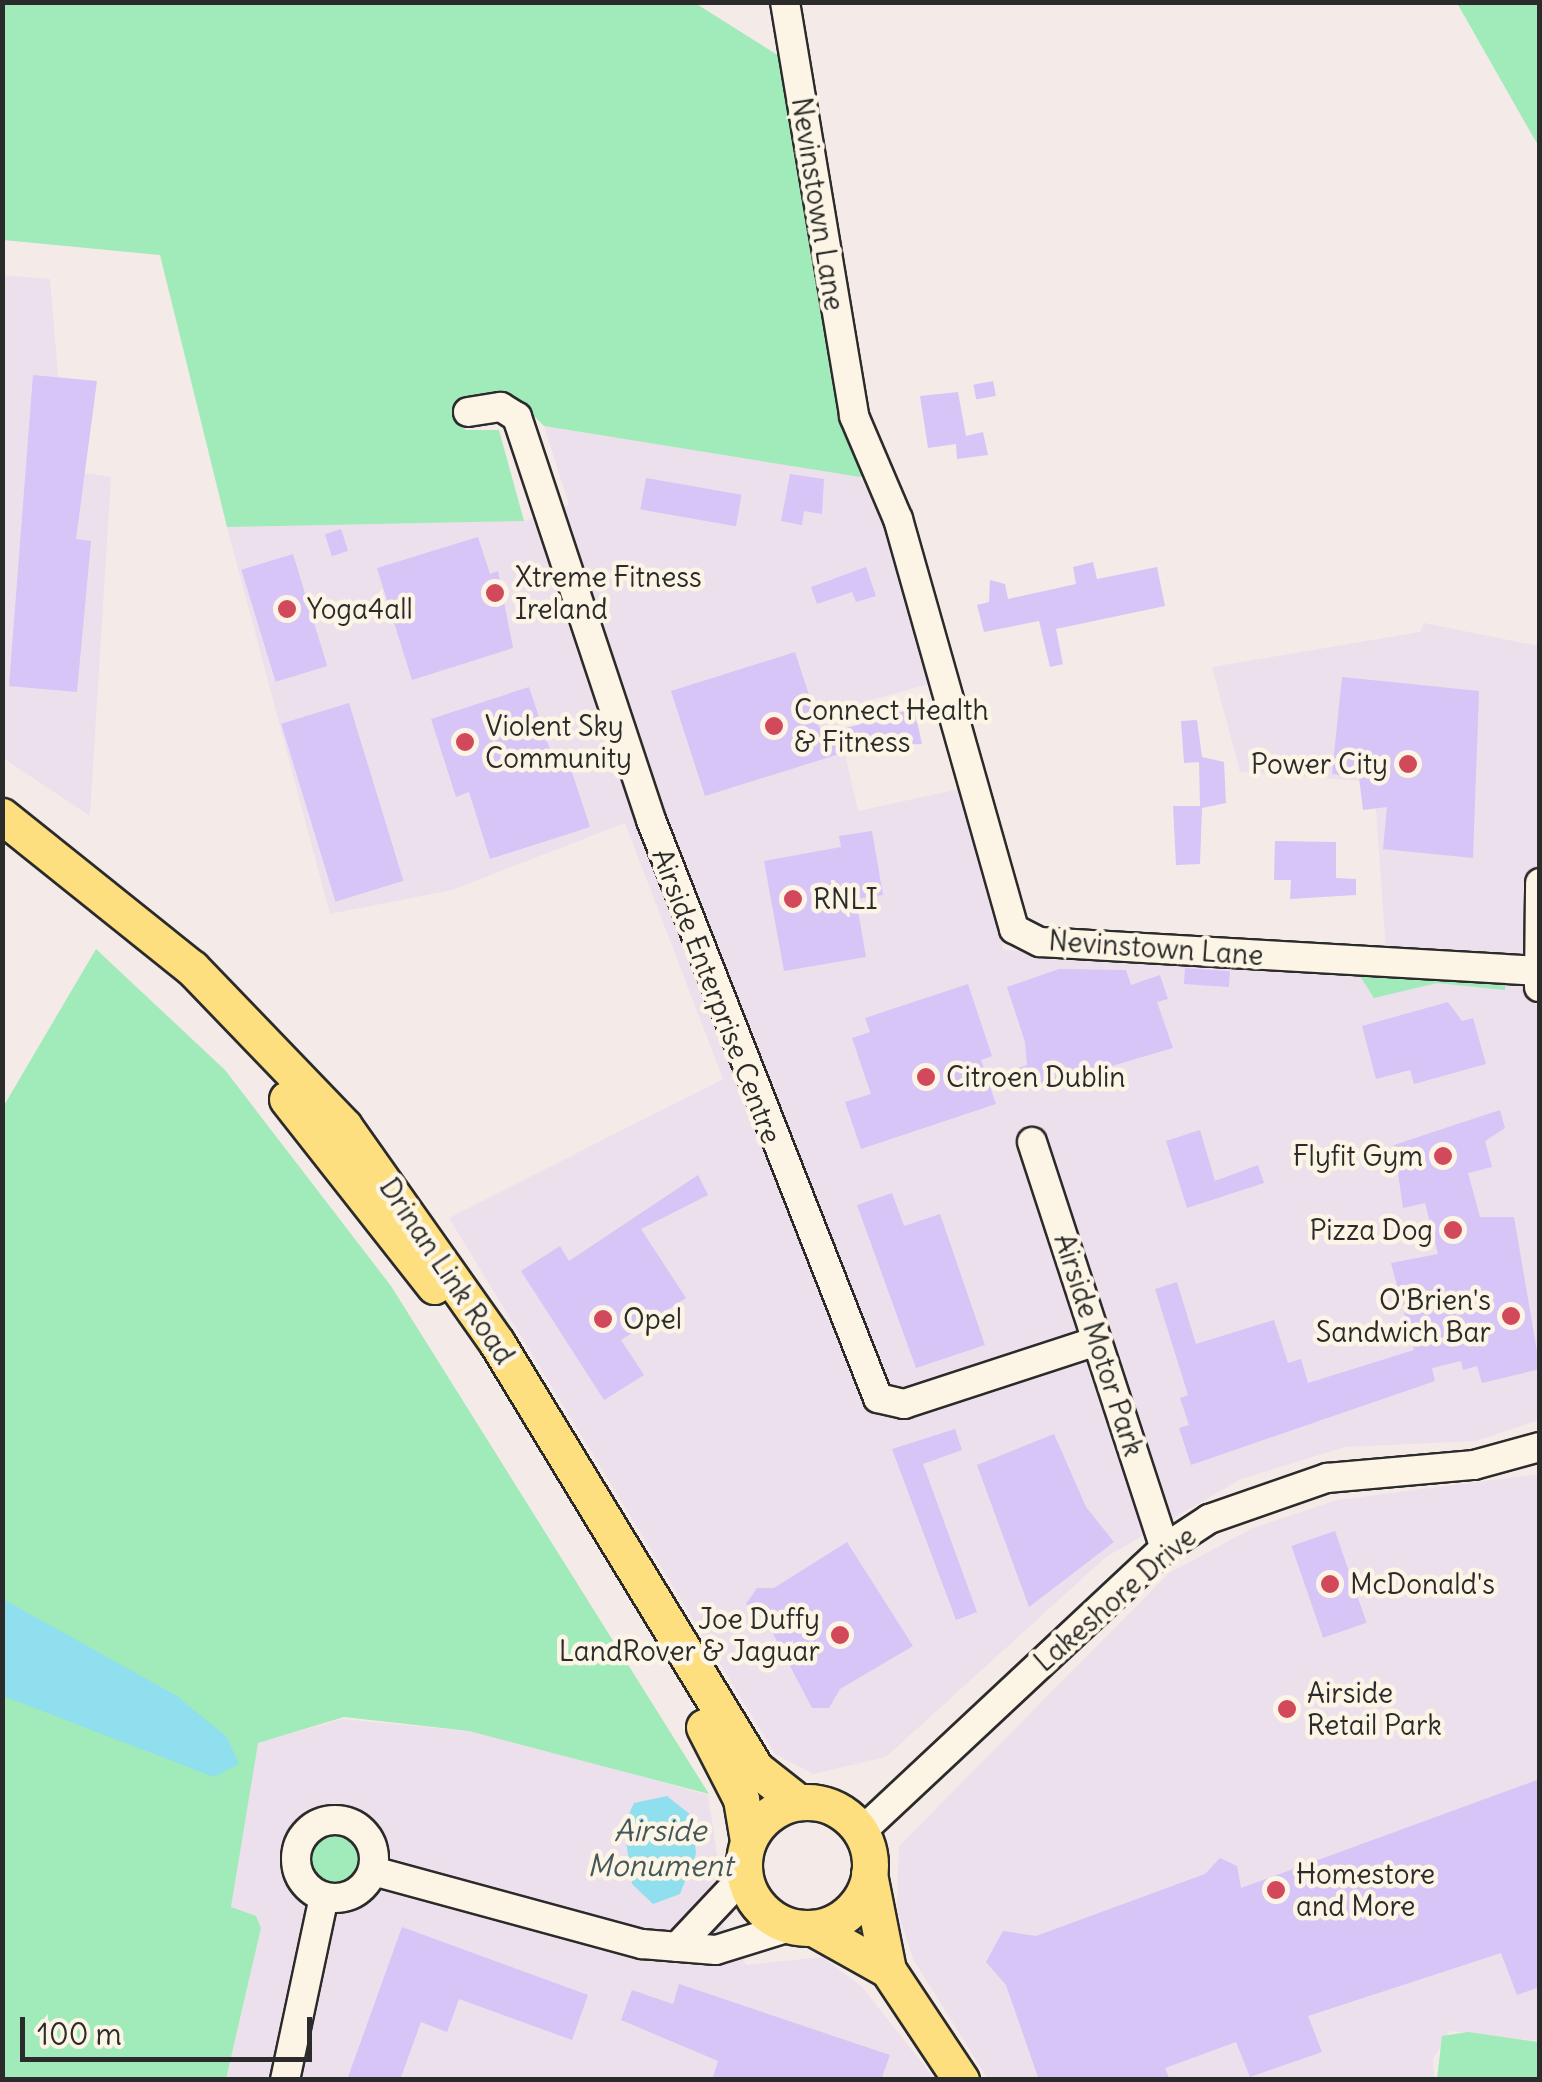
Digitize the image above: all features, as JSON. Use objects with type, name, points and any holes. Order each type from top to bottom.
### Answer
[{"type":"main road","name":"Drinan Link Road","points":[[2,816],[192,968],[344,1126],[498,1343],[756,1768],[798,1802]]},
{"type":"main road","name":"Drinan Link Road","points":[[2,844],[246,1053],[432,1284],[718,1750],[746,1858]]},
{"type":"main road","points":[[888,1970],[760,1906],[746,1858],[768,1815],[798,1802],[834,1808],[862,1832],[888,1970],[961,2080]]},
{"type":"main road","points":[[803,1927],[849,1912],[870,1874]]},
{"type":"street","name":"Nevinstown Lane","points":[[785,2],[854,416],[898,519],[1014,929],[1040,942],[1538,977]]},
{"type":"street","name":"Airside Enterprise Centre","points":[[468,412],[501,407],[518,417],[651,820],[878,1398],[904,1404],[1097,1342]]},
{"type":"street","points":[[1538,977],[1540,883]]},
{"type":"street","name":"Airside Motor Park","points":[[1032,1142],[1165,1548]]},
{"type":"street","name":"Lakeshore Drive","points":[[862,1832],[1165,1548],[1245,1503],[1327,1478],[1474,1465],[1540,1447]]},
{"type":"street","points":[[336,1819],[359,1828],[373,1847],[373,1871],[359,1891],[324,1898],[296,1870],[298,1844],[313,1826],[336,1819]]},
{"type":"street","points":[[677,1946],[746,1858]]},
{"type":"street","points":[[373,1871],[563,1926],[677,1946],[729,1948],[803,1927]]},
{"type":"street","points":[[285,2080],[324,1898]]},
{"type":"shaded area","points":[[2,275],[50,279],[66,470],[111,477],[90,816],[3,758]]},
{"type":"shaded area","points":[[544,426],[860,477],[902,554],[936,682],[835,710],[858,811],[964,788],[1003,950],[1539,978],[1539,1420],[1476,1441],[1345,1447],[1241,1479],[1106,1557],[886,1757],[813,1774],[775,1754],[449,1218],[723,1079],[625,823],[452,890],[330,914],[227,527],[524,521],[569,505]]},
{"type":"shaded area","points":[[1424,623],[1539,646],[1539,958],[1386,950],[1374,782],[1240,772],[1212,667],[1420,632]]},
{"type":"shaded area","name":"Airside Retail Park","points":[[1539,1474],[1539,2041],[1450,2031],[1433,2059],[1434,2079],[988,2079],[913,1959],[897,1908],[899,1846],[1169,1573],[1253,1528],[1337,1500]]},
{"type":"shaded area","points":[[342,1719],[487,1733],[708,1795],[719,1868],[706,1897],[746,1965],[823,1957],[862,1987],[935,2079],[226,2080],[261,1928],[256,1916],[231,1908],[257,1743]]},
{"type":"green space","points":[[2,3],[695,3],[795,66],[870,467],[860,477],[544,426],[514,396],[460,401],[465,430],[499,430],[524,521],[227,527],[160,255],[3,240]]},
{"type":"green space","points":[[1457,3],[1539,3],[1539,147]]},
{"type":"green space","points":[[96,949],[225,1070],[391,1286],[709,1794],[469,1731],[344,1717],[258,1743],[231,1907],[256,1916],[261,1928],[226,2079],[3,2080],[3,1107]]},
{"type":"green space","points":[[1355,968],[1505,976],[1505,990],[1437,983],[1374,998]]},
{"type":"green space","points":[[333,1833],[352,1840],[359,1859],[352,1878],[333,1885],[314,1878],[307,1859],[314,1840]]},
{"type":"green space","points":[[1468,2032],[1539,2042],[1539,2079],[1437,2079],[1442,2036]]},
{"type":"water","points":[[3,1599],[177,1696],[227,1737],[239,1764],[214,1777],[3,1696]]},
{"type":"water","name":"Airside Monument","points":[[667,1796],[692,1816],[696,1854],[680,1894],[653,1904],[632,1884],[624,1825],[634,1803]]},
{"type":"building","points":[[33,375],[97,381],[76,539],[91,541],[77,692],[9,686]]},
{"type":"building","points":[[993,381],[996,396],[976,400],[973,385]]},
{"type":"building","points":[[958,392],[966,436],[983,432],[988,455],[957,459],[956,444],[928,448],[920,396]]},
{"type":"building","points":[[790,474],[824,479],[822,514],[804,511],[802,525],[781,521]]},
{"type":"building","points":[[646,478],[742,495],[736,526],[640,510]]},
{"type":"building","points":[[341,529],[348,551],[332,556],[325,534]]},
{"type":"building","points":[[478,537],[490,574],[498,571],[513,648],[412,680],[377,568]]},
{"type":"building","points":[[293,554],[327,666],[276,682],[241,570]]},
{"type":"building","points":[[1093,562],[1097,579],[1157,567],[1165,606],[1056,629],[1063,664],[1050,667],[1039,621],[984,632],[977,605],[989,602],[990,580],[1005,584],[1008,599],[1076,584],[1073,567]]},
{"type":"building","points":[[866,567],[876,596],[856,602],[852,592],[817,604],[811,587]]},
{"type":"building","points":[[795,652],[822,735],[914,708],[922,744],[865,746],[705,796],[671,691]]},
{"type":"building","name":"Power City","points":[[1342,677],[1479,691],[1473,858],[1383,849],[1387,807],[1363,810],[1359,777],[1332,774]]},
{"type":"building","points":[[529,687],[551,753],[564,748],[590,827],[490,859],[469,792],[456,797],[431,719]]},
{"type":"building","points":[[349,703],[403,881],[335,902],[281,724]]},
{"type":"building","points":[[1197,720],[1202,757],[1224,762],[1226,803],[1202,808],[1200,864],[1176,865],[1173,806],[1200,806],[1199,762],[1184,763],[1181,721]]},
{"type":"building","name":"RNLI","points":[[872,831],[883,895],[856,899],[866,957],[784,971],[764,861],[841,847],[839,836]]},
{"type":"building","points":[[1275,841],[1336,842],[1336,878],[1356,879],[1356,895],[1290,899],[1291,880],[1274,880]]},
{"type":"building","points":[[1185,968],[1230,971],[1229,987],[1184,984]]},
{"type":"building","points":[[1059,969],[1126,970],[1131,985],[1160,975],[1168,999],[1157,1002],[1173,1048],[1023,1092],[1015,1069],[1027,1065],[1025,1042],[1007,987]]},
{"type":"building","name":"Citroen Dublin","points":[[968,984],[992,1056],[981,1060],[996,1104],[861,1149],[845,1102],[871,1094],[852,1038],[870,1032],[865,1018]]},
{"type":"building","points":[[1448,1002],[1462,1021],[1473,1018],[1486,1064],[1414,1084],[1410,1070],[1376,1079],[1362,1026]]},
{"type":"building","points":[[1500,1110],[1505,1128],[1485,1141],[1492,1167],[1468,1173],[1480,1217],[1514,1217],[1540,1369],[1482,1383],[1477,1366],[1463,1370],[1461,1361],[1432,1368],[1435,1381],[1191,1465],[1179,1428],[1189,1425],[1180,1398],[1188,1395],[1155,1289],[1177,1282],[1196,1344],[1274,1320],[1288,1363],[1301,1359],[1308,1383],[1414,1350],[1391,1263],[1438,1254],[1425,1203],[1403,1208],[1394,1145]]},
{"type":"building","points":[[1200,1130],[1215,1181],[1258,1165],[1264,1183],[1187,1208],[1166,1141]]},
{"type":"building","name":"Opel","points":[[698,1175],[708,1195],[641,1229],[686,1298],[621,1340],[644,1375],[604,1400],[521,1271],[560,1246],[569,1261]]},
{"type":"building","points":[[892,1193],[904,1226],[940,1214],[985,1345],[916,1368],[857,1205]]},
{"type":"building","points":[[955,1429],[962,1450],[923,1464],[977,1612],[956,1620],[892,1449]]},
{"type":"building","points":[[1054,1434],[1086,1507],[1114,1542],[1029,1607],[977,1465]]},
{"type":"building","name":"McDonald's","points":[[1335,1531],[1367,1623],[1323,1638],[1292,1546]]},
{"type":"building","name":"Joe Duffy LandRover & Jaguar","points":[[847,1542],[913,1646],[840,1689],[829,1708],[812,1708],[768,1624],[746,1604],[757,1588],[774,1588]]},
{"type":"building","points":[[1540,1779],[1540,1987],[1517,1995],[1501,1953],[1308,2016],[1322,2052],[1250,2077],[1236,2042],[1165,2068],[1170,2080],[1039,2080],[1006,1985],[986,1962],[1003,1931],[1036,1936],[1205,1874],[1220,1858],[1237,1866],[1241,1888]]},
{"type":"building","points":[[402,1927],[588,1995],[572,2040],[459,1999],[447,2032],[421,2022],[400,2080],[347,2080]]},
{"type":"building","points":[[679,1984],[890,2055],[881,2080],[712,2080],[718,2061],[621,2020],[632,1990],[673,2004]]},
{"type":"place","name":"Xtreme Fitness Ireland","points":[[495,593]]},
{"type":"place","name":"Yoga4all","points":[[287,609]]},
{"type":"place","name":"Connect Health & Fitness","points":[[774,726]]},
{"type":"place","name":"Violent Sky Community","points":[[465,742]]},
{"type":"place","name":"Power City","points":[[1408,764]]},
{"type":"place","name":"RNLI","points":[[793,899]]},
{"type":"place","name":"Citroen Dublin","points":[[926,1077]]},
{"type":"place","name":"Flyfit Gym","points":[[1443,1156]]},
{"type":"place","name":"Pizza Dog","points":[[1453,1230]]},
{"type":"place","name":"O'Brien's Sandwich Bar","points":[[1511,1316]]},
{"type":"place","name":"Opel","points":[[603,1319]]},
{"type":"place","name":"McDonald's","points":[[1330,1584]]},
{"type":"place","name":"Joe Duffy LandRover & Jaguar","points":[[840,1635]]},
{"type":"place","name":"Airside Retail Park","points":[[1287,1709]]},
{"type":"place","name":"Homestore and More","points":[[1276,1890]]}]
